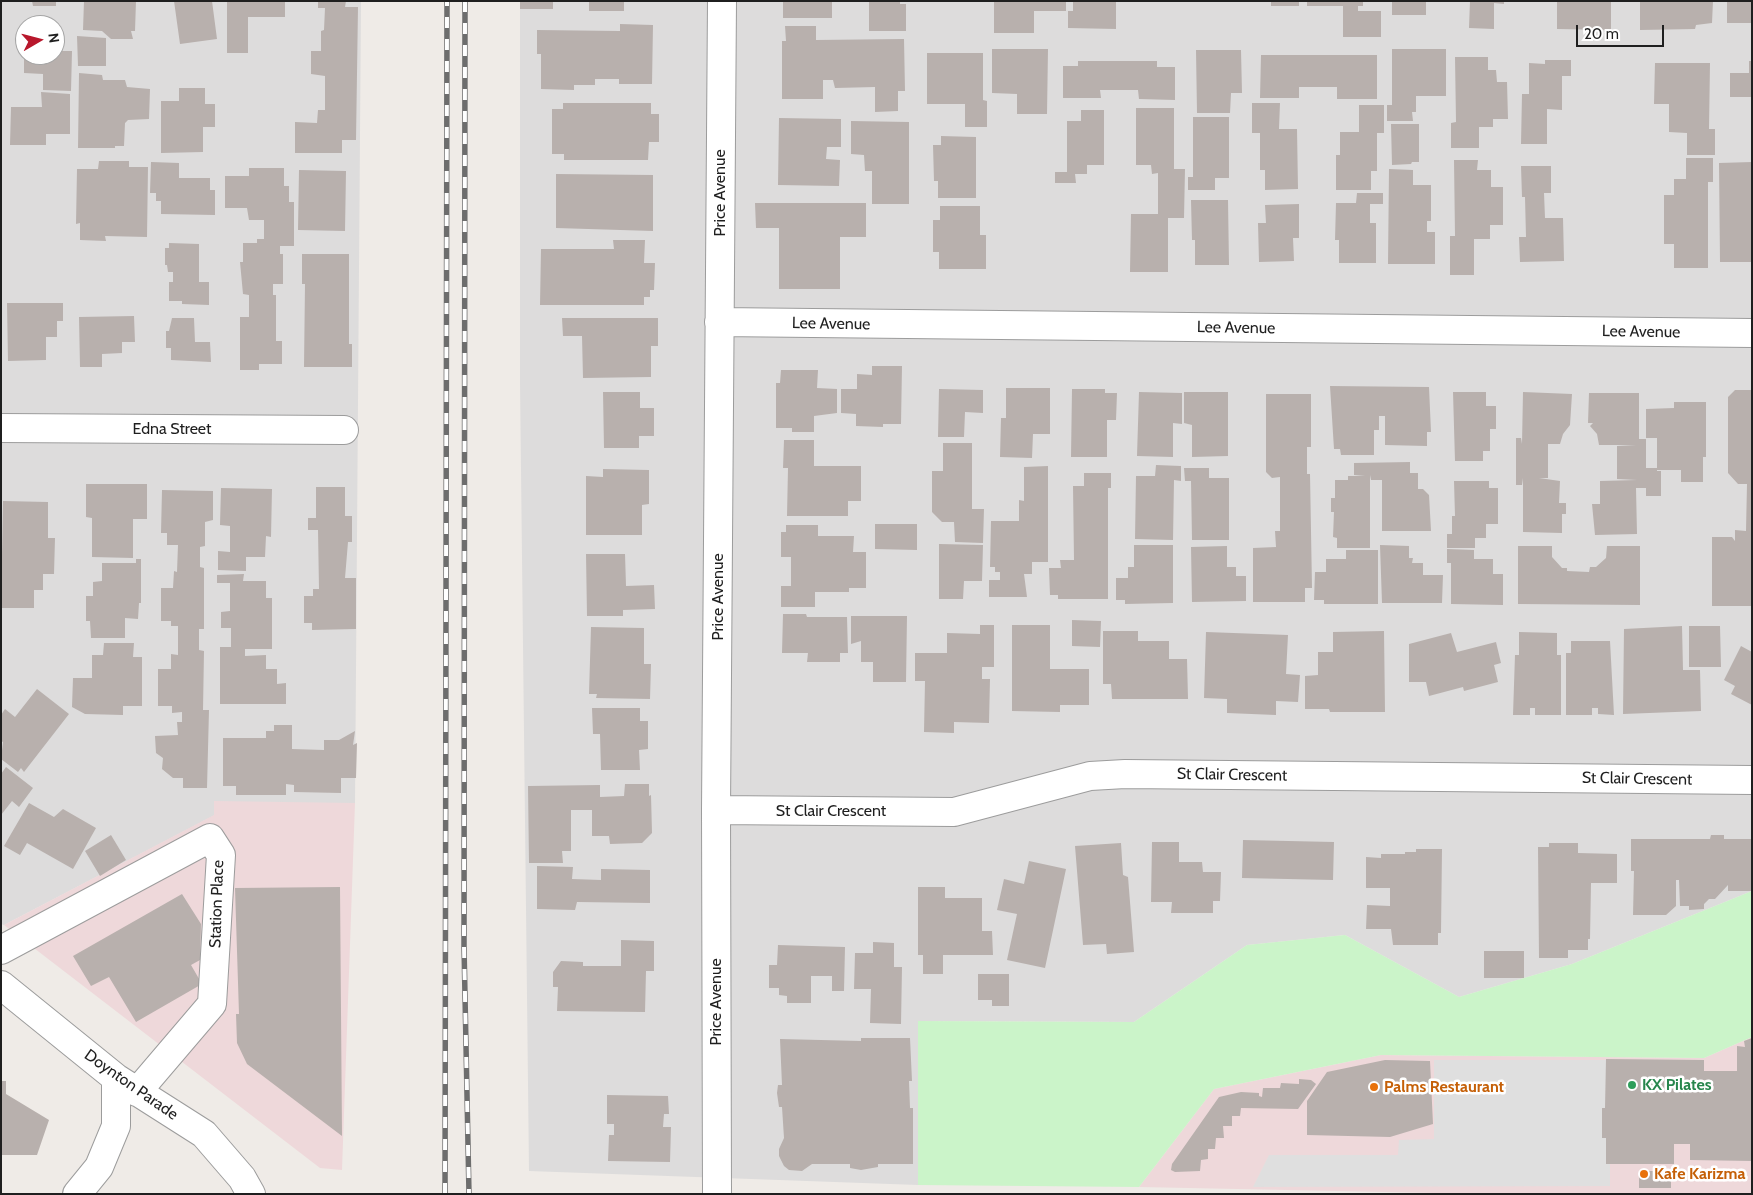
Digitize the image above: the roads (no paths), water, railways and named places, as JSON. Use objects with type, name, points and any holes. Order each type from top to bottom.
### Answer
[{"type":"street","name":"Price Avenue","points":[[717,1194],[716,810],[722,1]]},
{"type":"street","name":"Lee Avenue","points":[[719,322],[1752,333]]},
{"type":"street","name":"Edna Street","points":[[1,428],[344,430]]},
{"type":"street","name":"St Clair Crescent","points":[[716,810],[954,812],[1090,776],[1125,774],[1752,780]]},
{"type":"street","name":"Station Place","points":[[1,950],[210,838],[221,856],[212,1004],[126,1085]]},
{"type":"street","name":"Doynton Parade","points":[[1,985],[126,1085],[204,1134],[242,1178],[251,1194]]},
{"type":"street","points":[[77,1194],[98,1168],[116,1126],[126,1085]]},
{"type":"railway","points":[[445,1194],[447,1]]},
{"type":"railway","points":[[465,1],[464,946],[469,1194]]},
{"type":"place","name":"KX Pilates","points":[[1632,1085]]},
{"type":"place","name":"Palms Restaurant","points":[[1374,1087]]},
{"type":"place","name":"Kafe Karizma","points":[[1644,1174]]}]
